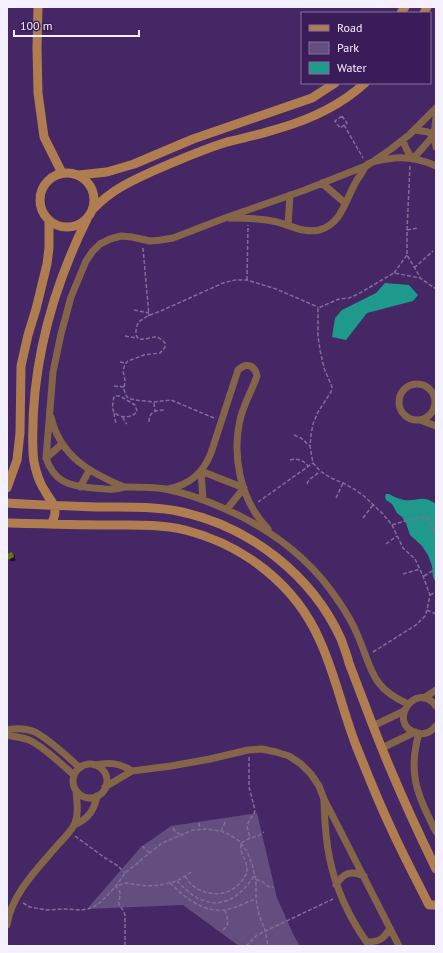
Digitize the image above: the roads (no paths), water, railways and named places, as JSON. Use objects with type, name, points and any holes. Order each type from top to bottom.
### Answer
[{"type":"street","points":[[38,7],[38,93],[44,137],[62,173]]},
{"type":"street","points":[[79,175],[121,169],[193,139],[312,98],[333,84]]},
{"type":"street","points":[[51,524],[54,516],[54,506],[44,490],[33,458],[32,434],[38,367],[43,341],[65,267],[93,209],[114,190],[127,183],[176,161],[226,143],[300,122],[344,99],[364,84]]},
{"type":"street","points":[[225,218],[248,218],[273,221],[308,231],[327,227],[342,213],[358,177],[368,165],[415,130],[436,108]]},
{"type":"street","points":[[436,117],[434,136],[436,147]]},
{"type":"street","points":[[415,130],[428,132],[434,136]]},
{"type":"street","points":[[412,158],[434,136]]},
{"type":"street","points":[[403,140],[404,147],[412,158]]},
{"type":"street","points":[[274,535],[259,518],[252,507],[244,488],[238,464],[238,432],[241,416],[246,401],[258,376],[253,368],[246,366],[238,370],[207,462],[194,478],[185,484],[176,488],[166,489],[124,487],[113,489],[80,487],[65,483],[53,472],[46,458],[53,372],[71,297],[86,261],[100,244],[110,239],[121,236],[150,241],[173,238],[378,161],[412,158],[436,166]]},
{"type":"street","points":[[121,169],[127,183]]},
{"type":"street","points":[[87,219],[76,226],[64,228],[56,226],[49,221],[41,211],[40,204],[41,191],[44,186],[51,177],[62,173],[73,173],[79,175],[88,182],[91,187],[94,198],[93,209]]},
{"type":"street","points":[[322,183],[346,204]]},
{"type":"street","points":[[288,225],[290,195]]},
{"type":"street","points":[[7,488],[17,460],[20,433],[21,366],[47,264],[50,248],[49,221]]},
{"type":"street","points":[[420,420],[427,417],[432,412],[435,407],[435,400],[434,394],[426,386],[415,384],[404,389],[401,394],[399,399],[401,410],[404,415],[409,418],[420,420],[436,426]]},
{"type":"street","points":[[50,411],[52,422],[62,444],[74,459],[89,471],[124,487]]},
{"type":"street","points":[[46,458],[62,444]]},
{"type":"street","points":[[80,487],[89,471]]},
{"type":"street","points":[[201,471],[244,488]]},
{"type":"street","points":[[201,471],[203,500]]},
{"type":"street","points":[[227,509],[244,488]]},
{"type":"street","points":[[166,489],[203,500],[243,517],[274,535],[303,558],[328,586],[349,618],[358,634],[371,671],[376,680],[382,688],[398,700],[408,704]]},
{"type":"street","points":[[7,504],[152,508],[182,512],[211,520],[239,532],[264,548],[288,567],[308,588],[326,613],[341,639],[372,726],[413,822],[436,869]]},
{"type":"street","points":[[7,523],[158,525],[184,529],[209,537],[232,548],[254,561],[275,578],[308,618],[320,640],[357,747],[390,827],[429,905],[436,905]]},
{"type":"street","points":[[424,698],[436,690]]},
{"type":"street","points":[[417,733],[408,728],[405,724],[404,711],[408,704],[415,699],[424,698],[432,701],[436,706]]},
{"type":"street","points":[[372,726],[404,711]]},
{"type":"street","points":[[382,748],[417,733],[427,732],[436,726]]},
{"type":"street","points":[[7,730],[14,728],[34,732],[51,743],[80,768]]},
{"type":"street","points":[[30,740],[34,732]]},
{"type":"street","points":[[417,733],[414,755],[414,776],[420,798],[436,832]]},
{"type":"street","points":[[7,735],[22,737],[38,744],[74,775]]},
{"type":"street","points":[[105,787],[132,771],[210,759],[248,750],[262,749],[289,756],[301,764],[311,774],[319,786],[324,799],[399,946]]},
{"type":"street","points":[[72,828],[77,808],[76,791],[73,784],[74,775],[80,768],[84,765],[90,764],[95,765],[114,763],[124,766],[132,771]]},
{"type":"street","points":[[76,791],[88,798],[93,798],[102,792],[105,787],[105,774],[95,765]]},
{"type":"street","points":[[7,925],[8,915],[32,875],[72,828],[88,817],[96,804],[97,796]]},
{"type":"street","points":[[324,799],[325,828],[329,857],[340,895],[355,924],[369,944],[381,940],[387,935],[390,928]]},
{"type":"street","points":[[336,885],[345,875],[351,873],[358,873],[364,876]]},
{"type":"water","points":[[385,283],[409,285],[418,295],[413,301],[367,313],[346,340],[332,337],[335,318],[342,310],[376,293]]},
{"type":"water","points":[[386,494],[404,500],[427,499],[436,504],[436,583],[433,577],[432,566],[428,555],[422,546],[410,535],[406,523],[402,517],[397,513],[392,504],[386,500]]}]
